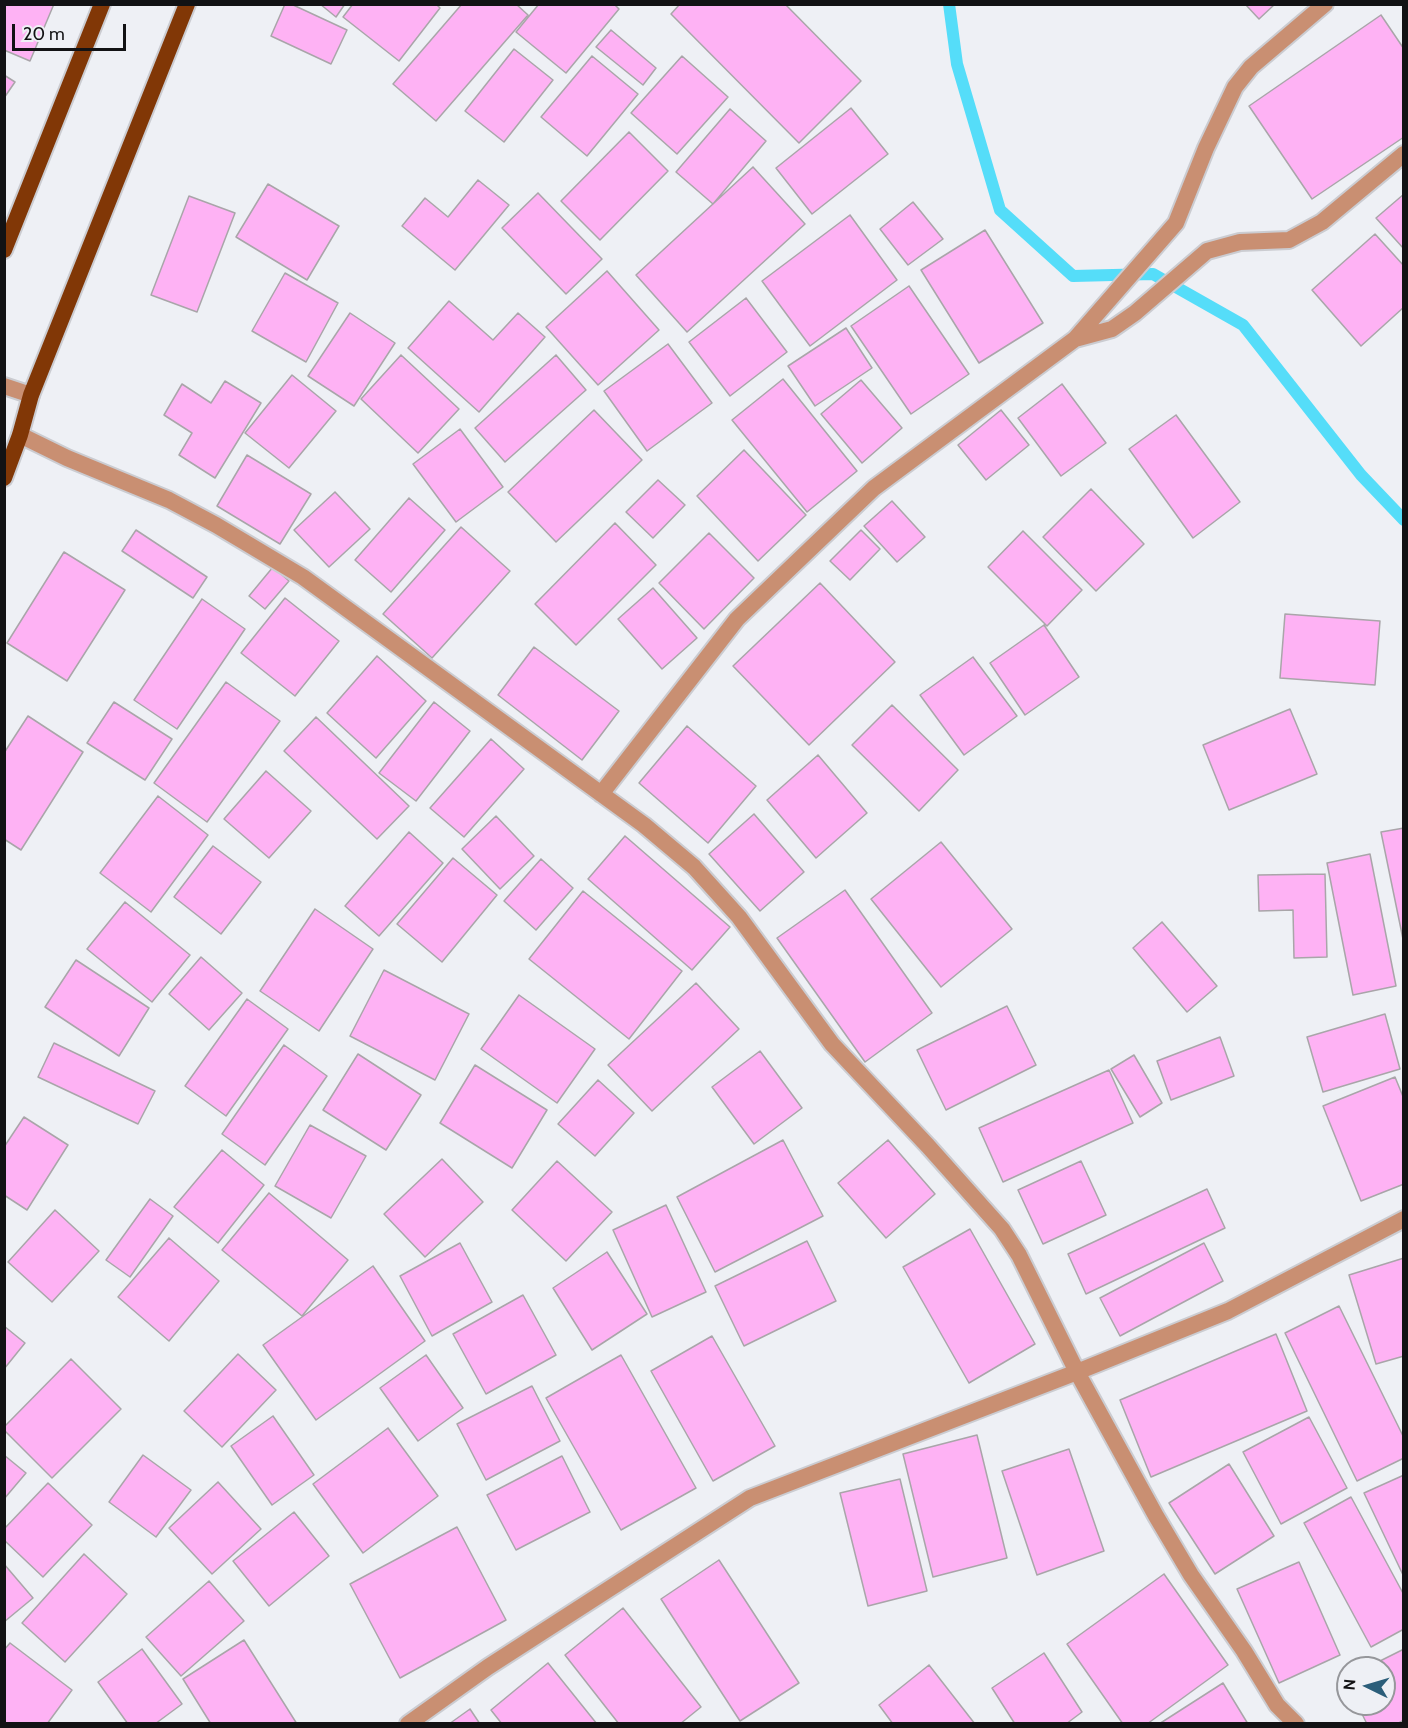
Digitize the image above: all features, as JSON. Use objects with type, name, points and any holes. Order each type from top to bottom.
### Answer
[{"type":"highway","points":[[4,250],[102,4]]},
{"type":"highway","points":[[5,477],[31,395],[187,4]]},
{"type":"street","points":[[601,794],[737,619],[874,488],[1075,339],[1176,223],[1206,148],[1235,87],[1251,67],[1325,4]]},
{"type":"street","points":[[1075,339],[1112,329],[1135,313],[1207,252],[1240,242],[1290,240],[1322,222],[1404,154]]},
{"type":"street","points":[[4,386],[31,395]]},
{"type":"street","points":[[20,435],[68,458],[169,500],[303,577],[644,825],[694,867],[739,917],[832,1044],[1002,1229],[1019,1255],[1077,1372],[1191,1575],[1244,1651],[1277,1705],[1296,1724]]},
{"type":"street","points":[[408,1724],[488,1667],[750,1498],[1228,1311],[1404,1219]]},
{"type":"building","points":[[4,4],[54,4],[30,61],[4,50]]},
{"type":"building","points":[[285,4],[291,4],[347,30],[331,64],[271,36]]},
{"type":"building","points":[[320,4],[345,4],[336,17]]},
{"type":"building","points":[[353,4],[436,4],[440,8],[399,61],[343,17]]},
{"type":"building","points":[[462,4],[516,4],[528,15],[436,121],[393,84]]},
{"type":"building","points":[[539,4],[614,4],[619,9],[566,73],[516,32]]},
{"type":"building","points":[[680,4],[785,4],[861,81],[799,143],[671,14]]},
{"type":"building","points":[[1245,4],[1275,4],[1259,19]]},
{"type":"building","points":[[1381,15],[1404,49],[1404,137],[1312,199],[1249,106]]},
{"type":"building","points":[[611,30],[656,68],[643,85],[596,47]]},
{"type":"building","points":[[514,49],[553,80],[504,142],[465,111]]},
{"type":"building","points":[[592,56],[638,94],[587,156],[541,117]]},
{"type":"building","points":[[682,56],[728,97],[677,154],[631,113]]},
{"type":"building","points":[[4,75],[15,82],[4,98]]},
{"type":"building","points":[[851,108],[888,154],[812,214],[776,168]]},
{"type":"building","points":[[730,109],[766,141],[713,204],[676,172]]},
{"type":"building","points":[[629,132],[668,171],[600,240],[561,201]]},
{"type":"building","points":[[753,167],[805,224],[687,332],[636,275]]},
{"type":"building","points":[[478,180],[509,205],[455,270],[402,226],[425,198],[448,217]]},
{"type":"building","points":[[268,184],[339,226],[307,280],[236,237]]},
{"type":"building","points":[[538,193],[602,259],[566,294],[502,228]]},
{"type":"building","points":[[1404,194],[1404,249],[1376,218]]},
{"type":"building","points":[[189,196],[235,213],[197,312],[151,295]]},
{"type":"building","points":[[913,202],[943,239],[908,265],[880,229]]},
{"type":"building","points":[[850,215],[897,280],[810,346],[762,281]]},
{"type":"building","points":[[985,230],[1043,323],[979,363],[921,270]]},
{"type":"building","points":[[1375,234],[1404,266],[1404,307],[1361,346],[1312,290]]},
{"type":"building","points":[[607,271],[659,330],[598,385],[546,327]]},
{"type":"building","points":[[285,273],[338,303],[306,362],[252,331]]},
{"type":"building","points":[[909,286],[969,374],[911,414],[851,326]]},
{"type":"building","points":[[746,298],[787,352],[730,396],[689,342]]},
{"type":"building","points":[[449,301],[493,340],[518,313],[545,337],[479,412],[408,348]]},
{"type":"building","points":[[350,313],[395,343],[354,406],[308,376]]},
{"type":"building","points":[[846,328],[872,368],[815,406],[788,366]]},
{"type":"building","points":[[668,344],[712,403],[647,451],[604,391]]},
{"type":"building","points":[[401,355],[459,409],[418,453],[361,399]]},
{"type":"building","points":[[556,355],[586,390],[505,462],[475,428]]},
{"type":"building","points":[[292,375],[336,411],[289,468],[245,433]]},
{"type":"building","points":[[783,379],[857,471],[807,512],[732,420]]},
{"type":"building","points":[[861,380],[902,428],[862,463],[821,414]]},
{"type":"building","points":[[225,381],[261,403],[215,478],[179,455],[192,433],[164,415],[182,384],[211,403]]},
{"type":"building","points":[[1062,384],[1106,443],[1061,476],[1018,418]]},
{"type":"building","points":[[594,410],[642,460],[556,542],[508,492]]},
{"type":"building","points":[[1001,410],[1029,445],[986,480],[958,445]]},
{"type":"building","points":[[1176,415],[1240,502],[1193,538],[1129,449]]},
{"type":"building","points":[[460,429],[503,487],[456,522],[413,464]]},
{"type":"building","points":[[744,450],[806,515],[758,561],[697,496]]},
{"type":"building","points":[[247,455],[311,494],[280,544],[217,506]]},
{"type":"building","points":[[658,480],[685,505],[653,538],[626,512]]},
{"type":"building","points":[[1091,489],[1144,544],[1096,591],[1043,537]]},
{"type":"building","points":[[335,492],[370,529],[329,567],[294,530]]},
{"type":"building","points":[[409,498],[445,530],[391,592],[355,560]]},
{"type":"building","points":[[892,501],[925,537],[897,562],[864,526]]},
{"type":"building","points":[[615,523],[656,565],[576,645],[535,604]]},
{"type":"building","points":[[461,527],[510,571],[432,658],[383,614]]},
{"type":"building","points":[[136,530],[207,577],[193,598],[122,551]]},
{"type":"building","points":[[861,530],[880,549],[850,580],[830,561]]},
{"type":"building","points":[[1023,531],[1082,590],[1047,626],[988,567]]},
{"type":"building","points":[[709,533],[754,578],[704,629],[659,583]]},
{"type":"building","points":[[64,552],[125,590],[67,681],[7,643]]},
{"type":"building","points":[[273,567],[289,581],[265,609],[249,596]]},
{"type":"building","points":[[820,583],[895,662],[809,745],[733,666]]},
{"type":"building","points":[[653,588],[697,638],[662,669],[618,619]]},
{"type":"building","points":[[285,598],[339,641],[295,696],[241,653]]},
{"type":"building","points":[[202,599],[245,629],[177,729],[134,700]]},
{"type":"building","points":[[1285,614],[1380,621],[1375,685],[1280,678]]},
{"type":"building","points":[[1044,625],[1079,677],[1025,715],[990,663]]},
{"type":"building","points":[[534,647],[619,711],[582,760],[498,695]]},
{"type":"building","points":[[377,656],[426,701],[376,758],[327,713]]},
{"type":"building","points":[[973,657],[1017,716],[964,755],[920,695]]},
{"type":"building","points":[[226,682],[280,721],[207,822],[154,783]]},
{"type":"building","points":[[114,702],[172,739],[145,780],[87,743]]},
{"type":"building","points":[[434,702],[470,731],[416,801],[379,773]]},
{"type":"building","points":[[892,705],[958,770],[919,811],[852,745]]},
{"type":"building","points":[[1290,709],[1317,774],[1229,810],[1203,745]]},
{"type":"building","points":[[28,716],[83,752],[21,850],[4,839],[4,753]]},
{"type":"building","points":[[316,717],[409,806],[377,839],[284,751]]},
{"type":"building","points":[[687,726],[756,786],[708,843],[639,783]]},
{"type":"building","points":[[491,739],[524,769],[464,837],[430,808]]},
{"type":"building","points":[[818,755],[867,813],[816,858],[767,800]]},
{"type":"building","points":[[266,771],[311,811],[269,858],[224,819]]},
{"type":"building","points":[[158,796],[208,835],[151,912],[100,873]]},
{"type":"building","points":[[754,814],[804,872],[760,911],[709,854]]},
{"type":"building","points":[[496,816],[534,856],[500,889],[462,849]]},
{"type":"building","points":[[1404,828],[1404,944],[1381,832]]},
{"type":"building","points":[[409,832],[443,863],[379,936],[345,906]]},
{"type":"building","points":[[625,836],[730,927],[692,970],[588,879]]},
{"type":"building","points":[[941,842],[1012,929],[941,987],[871,899]]},
{"type":"building","points":[[213,846],[261,882],[221,934],[174,897]]},
{"type":"building","points":[[1370,854],[1396,986],[1353,995],[1327,863]]},
{"type":"building","points":[[453,858],[497,895],[442,962],[397,924]]},
{"type":"building","points":[[541,859],[573,888],[536,930],[504,901]]},
{"type":"building","points":[[1325,874],[1327,957],[1294,958],[1293,910],[1259,911],[1258,875]]},
{"type":"building","points":[[845,890],[932,1013],[865,1062],[777,938]]},
{"type":"building","points":[[583,891],[682,971],[629,1039],[529,959]]},
{"type":"building","points":[[125,902],[190,955],[152,1002],[87,949]]},
{"type":"building","points":[[315,909],[373,949],[319,1031],[260,991]]},
{"type":"building","points":[[1162,922],[1217,986],[1187,1012],[1133,948]]},
{"type":"building","points":[[201,957],[242,993],[209,1030],[169,994]]},
{"type":"building","points":[[76,960],[149,1008],[119,1056],[45,1007]]},
{"type":"building","points":[[384,970],[469,1014],[435,1080],[350,1036]]},
{"type":"building","points":[[696,983],[739,1029],[652,1111],[608,1065]]},
{"type":"building","points":[[519,995],[595,1049],[557,1103],[481,1049]]},
{"type":"building","points":[[247,999],[288,1029],[226,1116],[185,1086]]},
{"type":"building","points":[[1007,1006],[1036,1065],[946,1110],[917,1050]]},
{"type":"building","points":[[1385,1014],[1400,1069],[1323,1092],[1307,1037]]},
{"type":"building","points":[[1220,1037],[1234,1076],[1171,1100],[1157,1061]]},
{"type":"building","points":[[54,1043],[155,1091],[138,1124],[38,1077]]},
{"type":"building","points":[[284,1045],[327,1076],[265,1165],[222,1134]]},
{"type":"building","points":[[760,1051],[802,1108],[754,1144],[712,1087]]},
{"type":"building","points":[[358,1054],[421,1095],[386,1150],[323,1110]]},
{"type":"building","points":[[1134,1055],[1162,1103],[1140,1117],[1111,1069]]},
{"type":"building","points":[[475,1065],[547,1110],[512,1168],[440,1123]]},
{"type":"building","points":[[1109,1070],[1133,1123],[1003,1182],[979,1128]]},
{"type":"building","points":[[1395,1077],[1404,1099],[1404,1184],[1361,1201],[1323,1106]]},
{"type":"building","points":[[598,1080],[634,1113],[595,1156],[558,1124]]},
{"type":"building","points":[[24,1117],[68,1145],[27,1210],[4,1195],[4,1147]]},
{"type":"building","points":[[310,1125],[366,1156],[331,1218],[275,1186]]},
{"type":"building","points":[[783,1140],[823,1216],[715,1272],[677,1197]]},
{"type":"building","points":[[888,1140],[935,1194],[886,1238],[838,1183]]},
{"type":"building","points":[[222,1150],[264,1185],[218,1243],[174,1207]]},
{"type":"building","points":[[442,1159],[483,1202],[425,1257],[384,1214]]},
{"type":"building","points":[[557,1161],[612,1212],[566,1261],[512,1210]]},
{"type":"building","points":[[1081,1161],[1106,1215],[1043,1244],[1018,1190]]},
{"type":"building","points":[[1207,1189],[1225,1228],[1086,1294],[1068,1254]]},
{"type":"building","points":[[269,1193],[348,1260],[302,1316],[222,1250]]},
{"type":"building","points":[[150,1199],[173,1216],[130,1277],[106,1260]]},
{"type":"building","points":[[666,1205],[706,1292],[652,1317],[613,1230]]},
{"type":"building","points":[[55,1210],[99,1251],[52,1302],[8,1262]]},
{"type":"building","points":[[970,1229],[1035,1344],[969,1383],[903,1267]]},
{"type":"building","points":[[169,1238],[219,1281],[169,1341],[118,1297]]},
{"type":"building","points":[[807,1241],[836,1301],[744,1346],[715,1286]]},
{"type":"building","points":[[460,1243],[492,1302],[432,1336],[400,1276]]},
{"type":"building","points":[[1204,1243],[1223,1281],[1120,1336],[1100,1298]]},
{"type":"building","points":[[607,1252],[647,1314],[592,1350],[553,1288]]},
{"type":"building","points":[[1404,1258],[1404,1356],[1376,1364],[1349,1275]]},
{"type":"building","points":[[373,1266],[425,1341],[316,1420],[263,1345]]},
{"type":"building","points":[[523,1295],[556,1355],[486,1394],[453,1334]]},
{"type":"building","points":[[1339,1306],[1404,1438],[1404,1458],[1357,1481],[1285,1333]]},
{"type":"building","points":[[4,1326],[25,1343],[4,1369]]},
{"type":"building","points":[[1276,1334],[1307,1411],[1151,1477],[1120,1400]]},
{"type":"building","points":[[712,1336],[775,1446],[713,1481],[651,1371]]},
{"type":"building","points":[[238,1354],[276,1390],[222,1447],[184,1411]]},
{"type":"building","points":[[426,1355],[463,1408],[418,1441],[380,1388]]},
{"type":"building","points":[[621,1355],[696,1488],[621,1530],[546,1398]]},
{"type":"building","points":[[71,1359],[121,1409],[52,1478],[4,1430],[4,1427]]},
{"type":"building","points":[[532,1386],[560,1441],[486,1480],[457,1424]]},
{"type":"building","points":[[273,1416],[314,1475],[272,1505],[231,1446]]},
{"type":"building","points":[[1309,1417],[1347,1488],[1281,1524],[1243,1452]]},
{"type":"building","points":[[388,1428],[438,1496],[363,1553],[313,1484]]},
{"type":"building","points":[[977,1435],[1007,1558],[933,1577],[903,1454]]},
{"type":"building","points":[[1069,1449],[1104,1551],[1037,1575],[1002,1471]]},
{"type":"building","points":[[4,1455],[26,1473],[4,1499]]},
{"type":"building","points":[[143,1455],[191,1490],[156,1537],[109,1502]]},
{"type":"building","points":[[562,1456],[590,1512],[516,1550],[487,1495]]},
{"type":"building","points":[[1229,1464],[1274,1536],[1215,1574],[1169,1503]]},
{"type":"building","points":[[1404,1475],[1404,1577],[1364,1493]]},
{"type":"building","points":[[900,1479],[927,1591],[868,1606],[840,1493]]},
{"type":"building","points":[[218,1482],[261,1529],[212,1574],[169,1528]]},
{"type":"building","points":[[48,1483],[92,1525],[43,1577],[4,1540],[4,1529]]},
{"type":"building","points":[[1351,1497],[1404,1595],[1404,1629],[1371,1647],[1304,1523]]},
{"type":"building","points":[[294,1512],[329,1556],[269,1606],[233,1561]]},
{"type":"building","points":[[457,1527],[506,1620],[400,1678],[350,1584]]},
{"type":"building","points":[[84,1554],[127,1594],[65,1662],[22,1623]]},
{"type":"building","points":[[719,1560],[799,1683],[740,1721],[661,1599]]},
{"type":"building","points":[[1299,1562],[1340,1655],[1279,1683],[1237,1589]]},
{"type":"building","points":[[4,1564],[33,1598],[4,1622]]},
{"type":"building","points":[[1164,1574],[1228,1665],[1147,1724],[1123,1724],[1067,1644]]},
{"type":"building","points":[[209,1581],[244,1621],[181,1676],[146,1637]]},
{"type":"building","points":[[623,1608],[701,1707],[680,1724],[619,1724],[565,1655]]},
{"type":"building","points":[[244,1640],[297,1724],[211,1724],[183,1679]]},
{"type":"building","points":[[10,1643],[72,1690],[47,1724],[4,1723],[4,1650]]},
{"type":"building","points":[[142,1649],[182,1704],[155,1724],[128,1724],[98,1682]]},
{"type":"building","points":[[1404,1649],[1404,1720],[1397,1724],[1367,1724],[1363,1716],[1396,1716],[1396,1656],[1390,1656]]},
{"type":"building","points":[[1044,1653],[1082,1712],[1066,1724],[1015,1724],[992,1688]]},
{"type":"building","points":[[548,1663],[597,1724],[502,1724],[491,1710]]},
{"type":"building","points":[[929,1665],[975,1724],[893,1724],[879,1705]]},
{"type":"building","points":[[1223,1683],[1248,1724],[1159,1724]]},
{"type":"building","points":[[470,1709],[480,1724],[449,1724]]},
{"type":"waterway","points":[[949,4],[957,64],[1000,210],[1073,276],[1153,274],[1243,325],[1361,475],[1404,520]]}]
